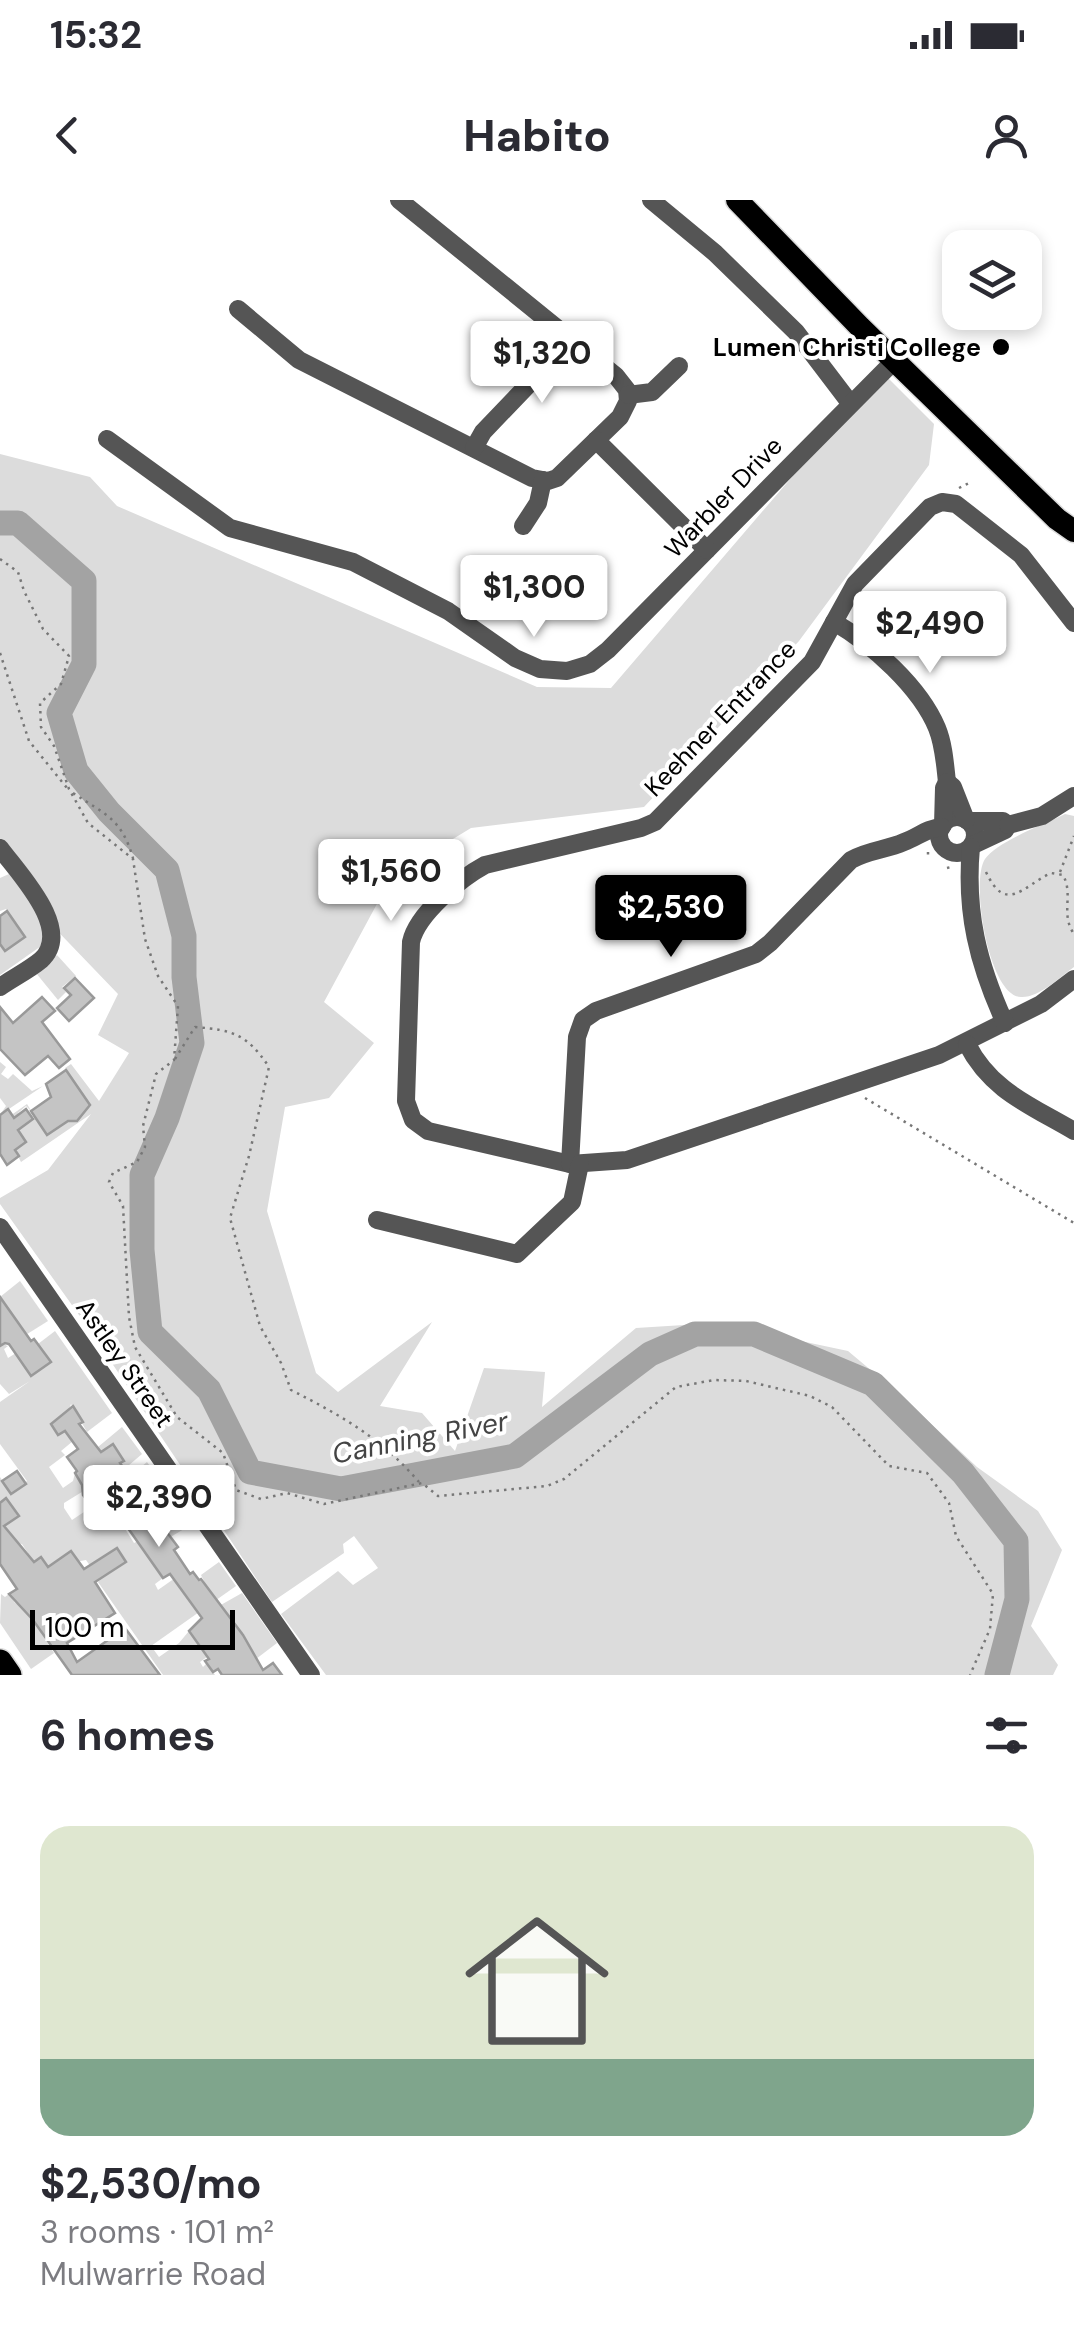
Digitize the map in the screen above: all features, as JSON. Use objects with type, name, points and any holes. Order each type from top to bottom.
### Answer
[{"type":"highway","points":[[0,1662],[9,1675]]},
{"type":"main road","points":[[737,200],[860,327],[1057,519],[1074,531]]},
{"type":"street","points":[[399,200],[572,338],[616,376],[628,396]]},
{"type":"street","points":[[650,200],[716,252],[796,332],[850,403]]},
{"type":"street","points":[[238,310],[299,360],[543,480],[561,475],[620,416],[628,396]]},
{"type":"street","points":[[474,448],[483,432],[572,338]]},
{"type":"street","name":"Warbler Drive","points":[[106,439],[230,528],[353,562],[448,611],[515,658],[540,669],[567,671],[590,664],[608,650],[896,358]]},
{"type":"street","points":[[628,396],[652,392],[679,366]]},
{"type":"street","points":[[596,440],[707,550]]},
{"type":"street","points":[[522,526],[538,504],[543,480]]},
{"type":"street","name":"Keehner Entrance","points":[[1071,985],[966,1044],[640,1156],[575,1164],[428,1131],[413,1120],[406,1101],[414,931],[465,876],[485,866],[654,822],[812,662],[855,584],[930,507],[948,502],[960,506],[1021,555],[1074,623]]},
{"type":"street","points":[[834,622],[886,660],[927,710],[940,738],[948,782],[975,832],[967,889],[979,958],[1006,1023]]},
{"type":"street","points":[[948,782],[944,788],[941,857],[967,889]]},
{"type":"street","points":[[377,1220],[517,1254],[572,1202],[577,1037],[583,1020],[596,1011],[756,954],[850,860],[876,848],[902,844],[956,817],[1008,824],[1042,816],[1074,796]]},
{"type":"street","points":[[902,844],[941,857],[960,853],[1005,830],[1008,824]]},
{"type":"street","points":[[0,848],[48,915],[52,938],[44,957],[0,987]]},
{"type":"street","points":[[966,1044],[986,1076],[1002,1089],[1074,1130]]},
{"type":"street","name":"Astley Street","points":[[0,1228],[311,1675]]},
{"type":"path","points":[[956,495],[971,482]]},
{"type":"path","points":[[0,558],[18,572],[43,628],[69,656],[62,684],[40,703],[42,726],[54,746],[70,791],[88,823],[133,859]]},
{"type":"path","points":[[0,653],[29,741],[70,791],[111,818],[125,834],[146,939],[158,976],[178,1006],[175,1060]]},
{"type":"path","points":[[1059,874],[1074,836]]},
{"type":"path","points":[[983,866],[995,889],[1006,895],[1022,892],[1047,874],[1059,874]]},
{"type":"path","points":[[1059,874],[1069,886],[1066,917],[1074,934]]},
{"type":"path","points":[[421,1483],[324,1504],[287,1494],[261,1499],[236,1490],[223,1453],[177,1417],[135,1347],[129,1316],[123,1206],[108,1182],[112,1173],[136,1162],[146,1147],[143,1126],[156,1074],[175,1060],[195,1027],[232,1030],[258,1050],[270,1067],[230,1218],[260,1326],[291,1390],[349,1419],[397,1456],[438,1496],[548,1486],[564,1479],[676,1387],[714,1380],[746,1381],[810,1396],[832,1407],[890,1466],[926,1473],[949,1503],[956,1536],[993,1594],[990,1630],[970,1675]]},
{"type":"path","points":[[860,1094],[1074,1222]]},
{"type":"shaded area","points":[[882,372],[934,424],[929,465],[799,641],[644,807],[471,828],[392,876],[324,1002],[374,1043],[329,1098],[285,1107],[267,1211],[316,1373],[338,1392],[432,1322],[380,1406],[422,1413],[455,1451],[484,1368],[545,1372],[542,1407],[636,1328],[716,1323],[848,1351],[977,1467],[1038,1511],[1062,1550],[1031,1626],[1058,1665],[1053,1675],[326,1675],[281,1614],[338,1571],[353,1585],[378,1568],[354,1536],[343,1544],[344,1553],[272,1602],[0,1204],[0,1198],[48,1170],[91,1114],[21,1162],[15,1150],[26,1142],[17,1128],[0,1123],[27,1104],[32,1112],[26,1106],[18,1113],[26,1124],[35,1118],[47,1135],[71,1119],[77,1121],[90,1105],[65,1068],[71,1064],[99,1101],[129,1053],[98,1035],[118,994],[44,917],[44,944],[0,975],[0,944],[5,951],[25,937],[6,909],[0,911],[0,878],[9,874],[0,863],[0,454],[90,477],[117,506],[537,687],[611,688]]},
{"type":"shaded area","points":[[1065,814],[1074,816],[1074,967],[1042,991],[1021,997],[1010,992],[1000,979],[992,959],[981,912],[981,871],[985,859],[999,846]]},
{"type":"shaded area","points":[[57,955],[76,976],[62,987],[66,992],[58,1000],[36,973]]},
{"type":"shaded area","points":[[0,1062],[6,1067],[1,1074],[8,1079],[13,1074],[32,1091],[43,1086],[0,1115],[6,1106],[0,1098]]},
{"type":"shaded area","points":[[20,1281],[48,1321],[24,1336],[0,1301]]},
{"type":"shaded area","points":[[55,1331],[112,1413],[87,1432],[71,1404],[51,1424],[58,1435],[65,1431],[73,1441],[61,1451],[65,1455],[49,1467],[63,1488],[73,1481],[75,1473],[83,1490],[103,1479],[64,1503],[72,1520],[84,1512],[94,1526],[141,1493],[129,1477],[147,1462],[182,1512],[161,1526],[125,1521],[122,1524],[134,1543],[178,1523],[184,1529],[145,1552],[163,1578],[155,1584],[158,1590],[185,1571],[177,1583],[194,1607],[208,1589],[201,1575],[219,1562],[236,1586],[151,1646],[159,1657],[189,1631],[211,1654],[200,1662],[203,1667],[207,1663],[215,1675],[163,1675],[86,1560],[48,1567],[41,1557],[35,1562],[27,1560],[24,1556],[28,1553],[22,1544],[15,1543],[0,1529],[19,1515],[7,1499],[0,1503],[0,1477],[11,1494],[27,1481],[0,1444],[0,1402],[30,1381],[9,1394],[0,1384],[0,1339],[7,1346],[12,1343],[4,1349],[8,1358],[16,1353],[50,1362],[38,1344]],"holes":[[[116,1548],[126,1562],[109,1574],[99,1560]]]},
{"type":"shaded area","points":[[122,1427],[142,1454],[122,1471],[117,1465],[124,1460],[113,1445],[101,1452],[98,1447]]},
{"type":"shaded area","points":[[242,1593],[277,1643],[256,1659],[243,1633],[219,1606]]},
{"type":"shaded area","points":[[1,1594],[9,1594],[31,1620],[52,1625],[41,1633],[54,1653],[31,1669],[0,1623]]},
{"type":"building","points":[[7,911],[25,937],[5,951],[0,944],[0,916]]},
{"type":"building","points":[[75,978],[94,998],[69,1021],[57,1008],[71,995],[64,988]]},
{"type":"building","points":[[42,997],[55,1011],[42,1022],[70,1059],[59,1068],[48,1056],[25,1075],[0,1049],[0,1007],[13,1023]]},
{"type":"building","points":[[66,1070],[90,1105],[77,1121],[68,1121],[47,1135],[31,1111],[51,1097],[46,1084]]},
{"type":"building","points":[[8,1109],[14,1118],[26,1109],[33,1119],[18,1130],[26,1142],[15,1150],[19,1156],[7,1165],[0,1154],[0,1115]]},
{"type":"building","points":[[0,1297],[51,1362],[31,1376],[9,1344],[0,1346]]},
{"type":"building","points":[[73,1406],[83,1422],[79,1424],[101,1452],[113,1444],[139,1495],[178,1547],[174,1550],[243,1635],[263,1670],[273,1663],[282,1675],[222,1675],[218,1669],[213,1672],[205,1661],[209,1659],[189,1631],[202,1618],[170,1574],[163,1578],[104,1494],[90,1504],[83,1495],[77,1471],[67,1457],[78,1449],[65,1431],[58,1435],[51,1424]]},
{"type":"building","points":[[17,1471],[26,1484],[11,1494],[2,1481]]},
{"type":"building","points":[[6,1498],[19,1516],[4,1526],[34,1562],[41,1557],[48,1567],[71,1551],[84,1569],[117,1548],[126,1562],[95,1582],[115,1613],[67,1643],[77,1662],[125,1628],[160,1675],[72,1675],[9,1594],[17,1589],[0,1564],[0,1503]]},
{"type":"waterway","name":"Canning River","points":[[0,523],[18,523],[84,581],[84,664],[59,713],[76,771],[109,812],[167,870],[184,936],[184,977],[192,1043],[167,1118],[142,1175],[142,1250],[150,1332],[209,1390],[250,1472],[341,1489],[515,1456],[650,1354],[695,1334],[754,1334],[873,1384],[963,1473],[1016,1541],[1017,1599],[997,1675]]},
{"type":"place","name":"Lumen Christi College","points":[[1001,347]]}]
